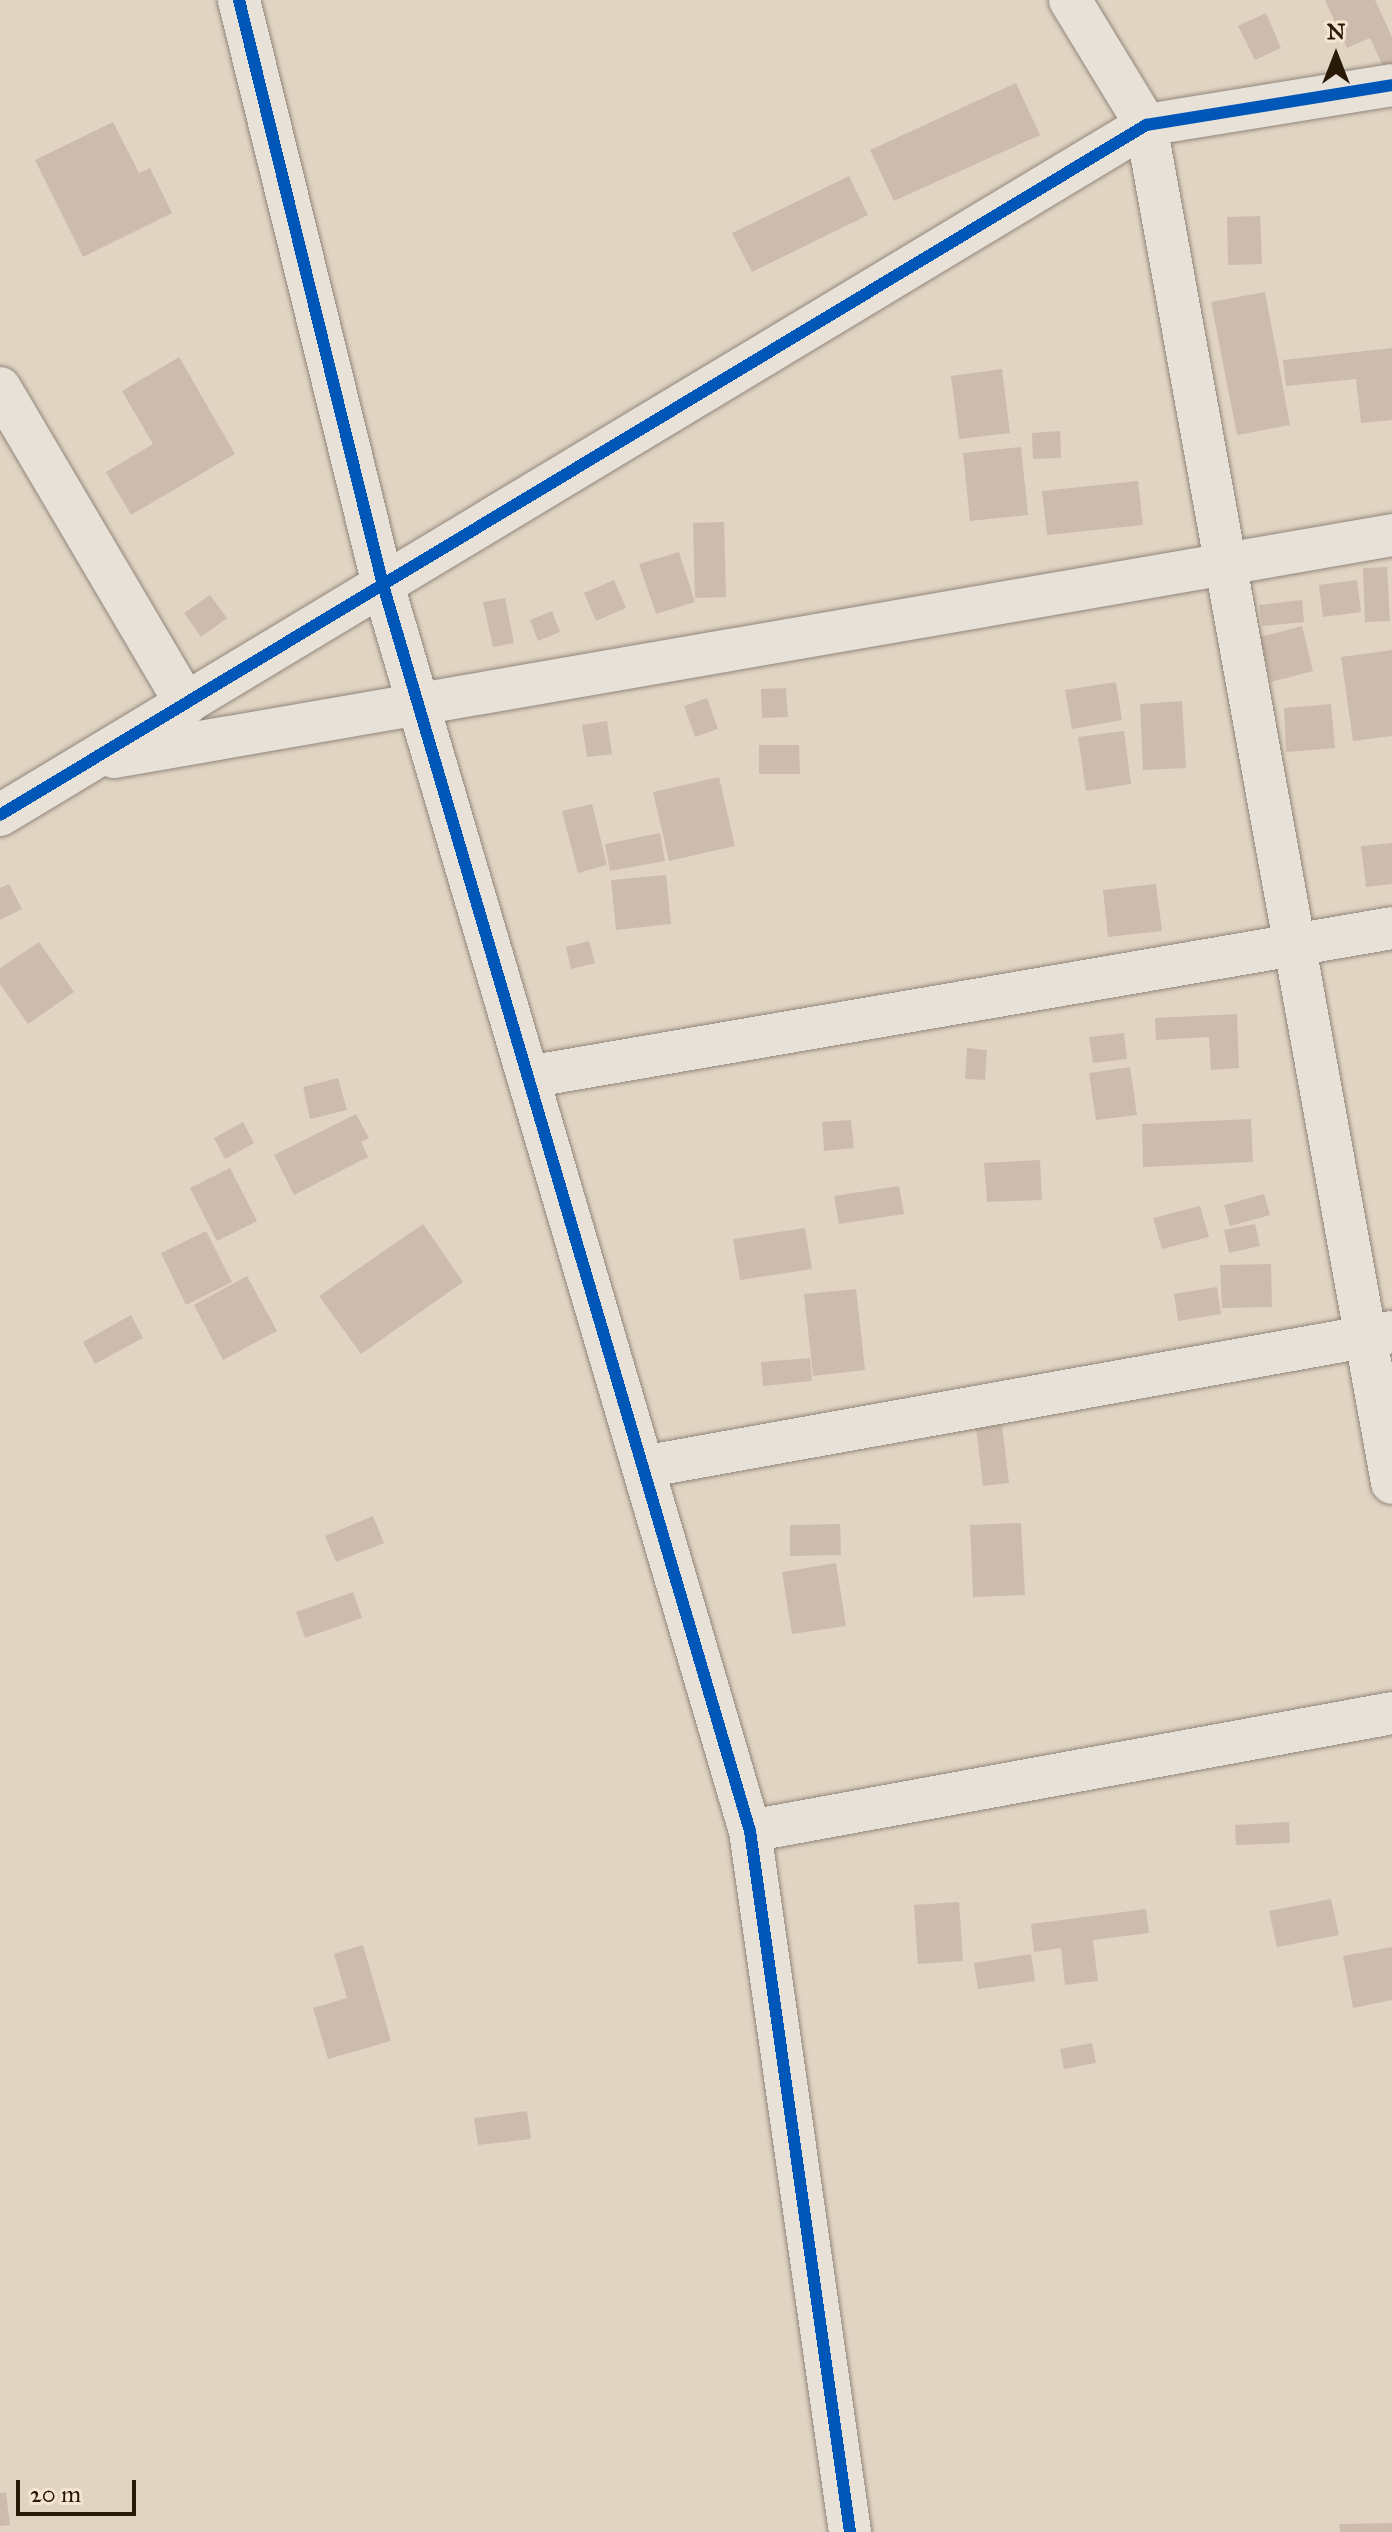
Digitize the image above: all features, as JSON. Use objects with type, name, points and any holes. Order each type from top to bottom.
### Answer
[{"type":"street","points":[[239,0],[383,585],[750,1831],[850,2532]]},
{"type":"street","points":[[1070,0],[1146,125],[1295,945],[1379,1335],[1392,1483]]},
{"type":"street","points":[[0,815],[1146,125],[1392,85]]},
{"type":"street","points":[[0,388],[186,704]]},
{"type":"street","points":[[89,762],[1392,535]]},
{"type":"street","points":[[528,1077],[1392,928]]},
{"type":"street","points":[[643,1467],[1379,1335]]},
{"type":"street","points":[[750,1831],[1392,1713]]},
{"type":"building","points":[[1325,0],[1375,0],[1392,37],[1392,71],[1386,73],[1370,38],[1347,48]]},
{"type":"building","points":[[1266,13],[1281,48],[1255,60],[1238,26]]},
{"type":"building","points":[[1016,83],[1040,135],[894,201],[870,150]]},
{"type":"building","points":[[113,122],[139,173],[150,168],[172,213],[83,257],[35,160]]},
{"type":"building","points":[[849,176],[868,215],[752,272],[732,233]]},
{"type":"building","points":[[1260,216],[1262,264],[1228,265],[1227,217]]},
{"type":"building","points":[[1265,292],[1290,425],[1237,435],[1211,302]]},
{"type":"building","points":[[1392,348],[1392,420],[1361,423],[1356,379],[1286,386],[1283,360]]},
{"type":"building","points":[[179,357],[235,454],[131,515],[106,472],[153,444],[122,391]]},
{"type":"building","points":[[1002,369],[1010,433],[959,439],[951,376]]},
{"type":"building","points":[[1060,431],[1061,458],[1033,459],[1032,433]]},
{"type":"building","points":[[1021,447],[1028,515],[970,521],[963,453]]},
{"type":"building","points":[[1138,481],[1143,525],[1047,535],[1042,491]]},
{"type":"building","points":[[724,522],[726,597],[695,598],[693,523]]},
{"type":"building","points":[[679,552],[695,602],[656,614],[639,564]]},
{"type":"building","points":[[1387,567],[1390,621],[1365,622],[1363,568]]},
{"type":"building","points":[[614,580],[626,608],[596,621],[584,593]]},
{"type":"building","points":[[1357,580],[1361,612],[1323,617],[1319,585]]},
{"type":"building","points":[[210,595],[227,618],[201,637],[184,613]]},
{"type":"building","points":[[505,598],[514,643],[493,647],[483,602]]},
{"type":"building","points":[[1302,600],[1304,622],[1262,626],[1259,605]]},
{"type":"building","points":[[552,611],[560,632],[538,641],[530,620]]},
{"type":"building","points":[[1302,626],[1313,671],[1271,682],[1260,637]]},
{"type":"building","points":[[1392,650],[1392,736],[1353,741],[1341,657]]},
{"type":"building","points":[[1116,682],[1122,720],[1072,729],[1065,690]]},
{"type":"building","points":[[786,688],[788,717],[762,718],[761,689]]},
{"type":"building","points":[[707,698],[718,729],[695,737],[684,706]]},
{"type":"building","points":[[1182,701],[1186,768],[1143,770],[1140,704]]},
{"type":"building","points":[[1331,704],[1335,748],[1286,752],[1284,708]]},
{"type":"building","points":[[607,721],[612,754],[587,757],[582,725]]},
{"type":"building","points":[[1124,731],[1131,784],[1086,791],[1078,737]]},
{"type":"building","points":[[759,745],[799,745],[800,774],[759,774]]},
{"type":"building","points":[[719,777],[735,846],[669,861],[653,792]]},
{"type":"building","points":[[592,804],[607,865],[578,873],[562,811]]},
{"type":"building","points":[[660,833],[665,861],[610,871],[605,844]]},
{"type":"building","points":[[1392,843],[1392,884],[1366,887],[1361,846]]},
{"type":"building","points":[[666,875],[671,924],[616,930],[611,880]]},
{"type":"building","points":[[9,884],[22,909],[0,920],[0,888]]},
{"type":"building","points":[[1156,884],[1162,931],[1108,937],[1103,890]]},
{"type":"building","points":[[589,941],[595,963],[571,969],[566,947]]},
{"type":"building","points":[[39,942],[74,992],[28,1024],[0,984],[0,968]]},
{"type":"building","points":[[1237,1014],[1239,1068],[1211,1070],[1209,1037],[1156,1040],[1155,1018]]},
{"type":"building","points":[[1124,1033],[1127,1059],[1093,1063],[1089,1037]]},
{"type":"building","points":[[967,1048],[987,1050],[985,1080],[965,1079]]},
{"type":"building","points":[[1130,1067],[1137,1115],[1096,1120],[1089,1073]]},
{"type":"building","points":[[338,1078],[347,1110],[310,1119],[303,1087]]},
{"type":"building","points":[[356,1114],[369,1138],[361,1142],[368,1157],[294,1195],[274,1155]]},
{"type":"building","points":[[1251,1119],[1253,1162],[1143,1167],[1142,1124]]},
{"type":"building","points":[[851,1120],[854,1148],[824,1151],[822,1122]]},
{"type":"building","points":[[243,1122],[254,1143],[225,1159],[214,1138]]},
{"type":"building","points":[[1040,1160],[1042,1200],[987,1202],[984,1163]]},
{"type":"building","points":[[230,1168],[257,1221],[217,1241],[190,1188]]},
{"type":"building","points":[[899,1186],[904,1214],[839,1224],[834,1196]]},
{"type":"building","points":[[1264,1194],[1270,1215],[1230,1226],[1224,1205]]},
{"type":"building","points":[[1200,1206],[1209,1237],[1162,1249],[1153,1218]]},
{"type":"building","points":[[423,1224],[463,1282],[361,1354],[319,1296]]},
{"type":"building","points":[[1255,1224],[1260,1246],[1229,1253],[1224,1230]]},
{"type":"building","points":[[805,1228],[812,1269],[740,1280],[733,1239]]},
{"type":"building","points":[[206,1231],[232,1282],[186,1305],[161,1253]]},
{"type":"building","points":[[1271,1264],[1272,1307],[1222,1308],[1220,1265]]},
{"type":"building","points":[[247,1276],[277,1331],[223,1360],[194,1305]]},
{"type":"building","points":[[1217,1287],[1221,1314],[1178,1321],[1174,1294]]},
{"type":"building","points":[[856,1289],[865,1370],[813,1376],[804,1294]]},
{"type":"building","points":[[131,1315],[143,1338],[95,1364],[83,1342]]},
{"type":"building","points":[[810,1358],[812,1381],[763,1386],[761,1362]]},
{"type":"building","points":[[1002,1425],[1009,1483],[983,1486],[976,1428]]},
{"type":"building","points":[[373,1516],[384,1543],[336,1562],[325,1536]]},
{"type":"building","points":[[1021,1523],[1025,1595],[973,1597],[970,1525]]},
{"type":"building","points":[[840,1524],[841,1555],[790,1556],[790,1525]]},
{"type":"building","points":[[836,1563],[846,1626],[792,1634],[782,1572]]},
{"type":"building","points":[[353,1592],[362,1618],[305,1638],[296,1612]]},
{"type":"building","points":[[1289,1822],[1290,1843],[1236,1845],[1235,1825]]},
{"type":"building","points":[[1331,1899],[1339,1935],[1277,1947],[1269,1911]]},
{"type":"building","points":[[959,1902],[963,1961],[918,1964],[914,1905]]},
{"type":"building","points":[[1146,1909],[1149,1933],[1093,1940],[1098,1981],[1065,1985],[1061,1948],[1034,1952],[1031,1924]]},
{"type":"building","points":[[363,1945],[391,2041],[328,2059],[313,2008],[347,1998],[334,1954]]},
{"type":"building","points":[[1392,1947],[1392,2000],[1353,2008],[1343,1956]]},
{"type":"building","points":[[1031,1954],[1035,1981],[978,1989],[974,1963]]},
{"type":"building","points":[[1092,2043],[1096,2063],[1064,2069],[1060,2049]]},
{"type":"building","points":[[527,2111],[531,2139],[478,2145],[474,2118]]},
{"type":"building","points":[[6,2492],[10,2525],[0,2526],[0,2493]]},
{"type":"building","points":[[1392,2523],[1392,2532],[1340,2532],[1339,2524]]},
{"type":"cycle path","points":[[239,0],[383,585],[750,1831],[850,2532]]},
{"type":"cycle path","points":[[0,815],[1146,125],[1392,85]]}]
